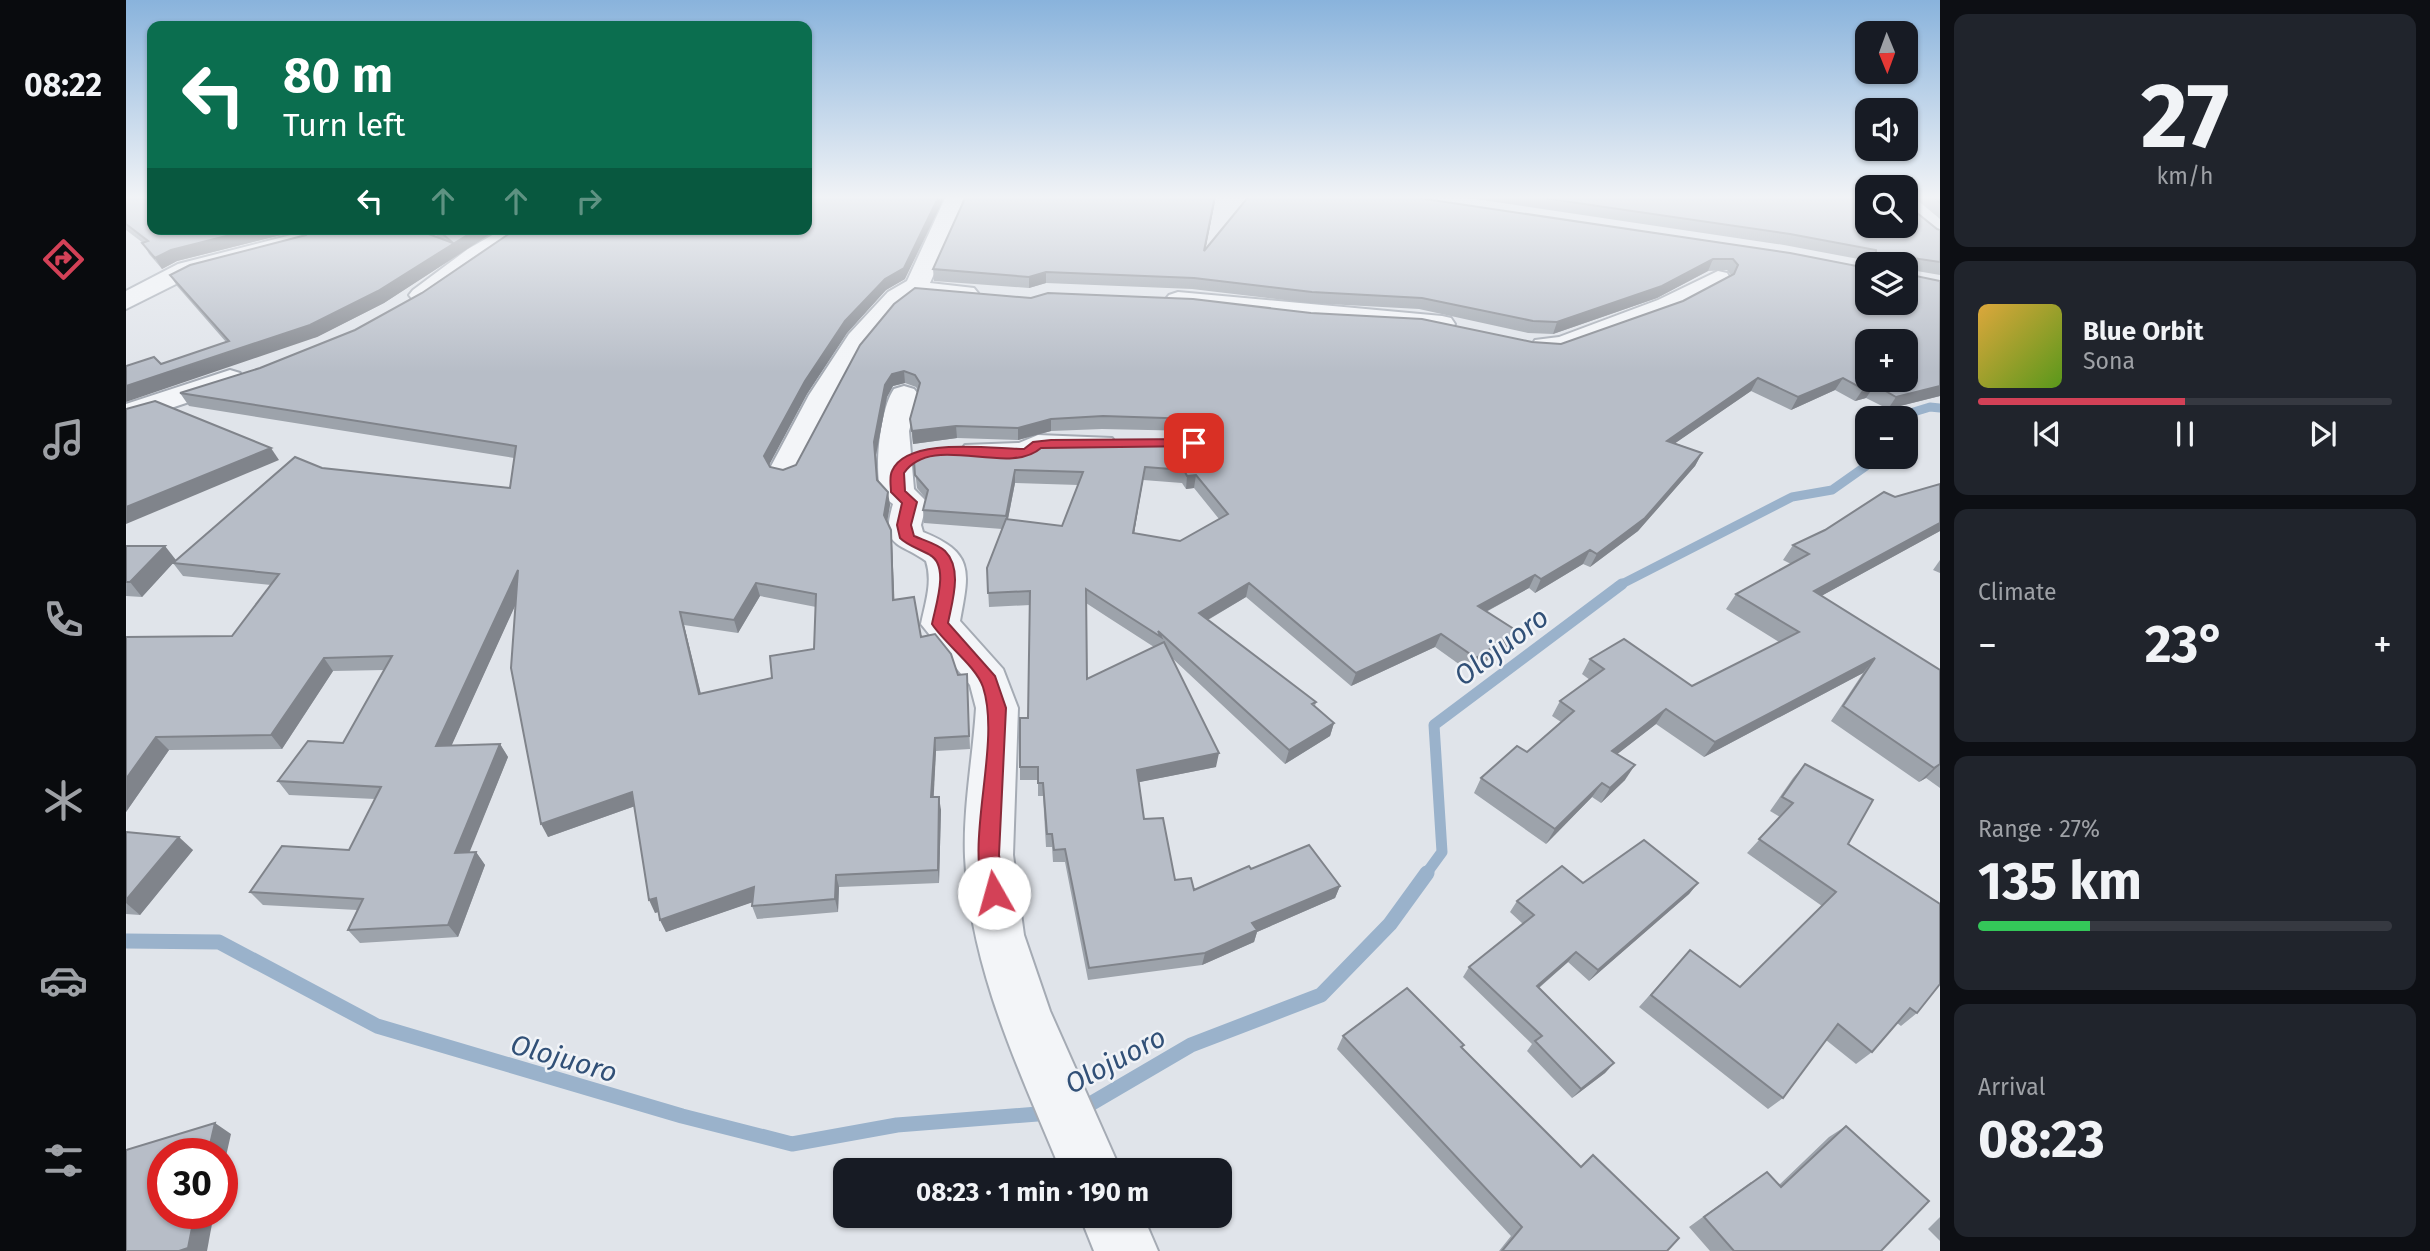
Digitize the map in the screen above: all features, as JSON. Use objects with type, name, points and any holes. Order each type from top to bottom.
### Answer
[{"type":"street","points":[[126,301],[187,269],[245,254]]},
{"type":"street","points":[[401,307],[443,282],[477,254]]},
{"type":"street","points":[[785,470],[832,379],[878,316],[908,289],[917,285],[931,254]]},
{"type":"street","points":[[1517,342],[1563,345],[1667,305],[1718,278]]},
{"type":"street","points":[[908,289],[991,295]]},
{"type":"street","points":[[1153,299],[1229,303],[1342,316],[1381,316],[1465,328]]},
{"type":"street","points":[[126,414],[253,372]]},
{"type":"street","points":[[904,395],[894,432],[926,459],[1027,453],[1038,444],[1125,444]]},
{"type":"street","points":[[926,459],[898,492],[910,502],[904,525],[908,538],[939,553],[945,563],[948,582],[940,624],[989,680],[997,708],[989,855],[999,935],[1024,1014],[1085,1158]]},
{"type":"street","points":[[1116,1228],[1126,1251]]},
{"type":"building","points":[[231,254],[436,254],[378,291],[310,325],[126,386],[126,366],[154,357],[161,364],[229,341],[170,275],[190,265]]},
{"type":"building","points":[[479,254],[911,254],[904,268],[885,279],[845,321],[805,381],[764,456],[770,467],[783,470],[796,465],[860,345],[894,304],[915,288],[1031,298],[1048,293],[1193,299],[1311,313],[1422,319],[1532,342],[1561,344],[1683,301],[1734,274],[1738,265],[1733,259],[1713,259],[1662,286],[1557,322],[1533,321],[1422,298],[1312,292],[1194,278],[1046,272],[1029,277],[933,269],[940,254],[1797,254],[1855,266],[1855,315],[1918,315],[1918,276],[1940,281],[1940,386],[1918,392],[1918,329],[1855,329],[1855,385],[1843,378],[1798,397],[1758,378],[1667,441],[1702,453],[1645,518],[1597,554],[1590,550],[1541,579],[1535,575],[1478,606],[1517,631],[1476,658],[1441,634],[1356,673],[1249,583],[1199,613],[1316,702],[1312,704],[1334,723],[1289,750],[1158,631],[1161,637],[1086,589],[1087,679],[1164,642],[1219,753],[1137,770],[1144,819],[1163,818],[1175,880],[1191,878],[1194,890],[1249,866],[1251,869],[1309,845],[1340,886],[1252,923],[1257,930],[1205,953],[1089,968],[1065,849],[1054,850],[1052,834],[1047,834],[1043,783],[1038,783],[1038,767],[1020,767],[1020,718],[1028,718],[1030,591],[988,593],[987,568],[1006,519],[1062,526],[1083,472],[1015,470],[1006,516],[923,510],[928,490],[915,475],[914,461],[925,453],[942,450],[1027,453],[1052,442],[1196,442],[1207,440],[1214,430],[1209,422],[1196,419],[1103,416],[1051,419],[1018,428],[956,426],[912,431],[910,419],[920,383],[915,375],[904,371],[892,374],[885,385],[874,442],[877,480],[888,492],[884,515],[891,530],[893,600],[914,597],[921,637],[935,634],[951,654],[958,675],[967,674],[969,736],[935,738],[931,797],[939,797],[938,870],[836,875],[835,899],[752,906],[754,887],[660,920],[656,898],[649,900],[632,792],[541,824],[511,668],[518,570],[436,746],[500,744],[455,853],[476,852],[448,925],[348,930],[363,899],[250,892],[282,846],[349,850],[381,787],[278,781],[308,741],[343,743],[392,656],[324,658],[271,735],[156,737],[126,779],[126,637],[232,636],[279,574],[173,563],[295,457],[322,468],[510,488],[516,446],[180,393],[260,368],[355,330],[422,293]],"holes":[[[1145,467],[1184,470],[1187,476],[1196,475],[1228,514],[1180,541],[1133,533]],[[756,583],[816,594],[814,649],[770,656],[772,678],[699,694],[680,612],[734,620]]]},
{"type":"building","points":[[1918,254],[1940,254],[1940,262],[1918,259]]},
{"type":"building","points":[[1887,392],[1916,392],[1896,397]]},
{"type":"building","points":[[155,401],[271,448],[126,507],[126,409]]},
{"type":"building","points":[[1940,484],[1940,523],[1814,591],[1940,670],[1940,764],[1934,768],[1843,706],[1875,658],[1715,742],[1666,709],[1612,751],[1635,765],[1610,788],[1602,783],[1555,829],[1481,778],[1517,746],[1527,752],[1574,711],[1560,701],[1604,669],[1590,659],[1624,639],[1692,686],[1799,632],[1736,594],[1809,554],[1793,545],[1825,530],[1884,492],[1895,497]]},
{"type":"building","points":[[126,546],[165,546],[130,582],[126,582]]},
{"type":"building","points":[[1805,764],[1873,800],[1848,844],[1940,904],[1940,984],[1917,1013],[1910,1008],[1872,1052],[1838,1024],[1783,1098],[1651,995],[1690,950],[1740,987],[1836,892],[1759,839],[1793,803],[1782,797]]},
{"type":"building","points":[[126,832],[179,837],[126,900]]},
{"type":"building","points":[[1644,840],[1698,883],[1598,970],[1576,952],[1537,986],[1614,1063],[1581,1089],[1535,1041],[1542,1036],[1469,967],[1534,915],[1517,901],[1562,866],[1583,883]]},
{"type":"building","points":[[1407,988],[1464,1045],[1461,1047],[1581,1167],[1593,1155],[1679,1238],[1667,1251],[1502,1251],[1522,1227],[1343,1036]]},
{"type":"building","points":[[215,1123],[212,1138],[166,1138]]},
{"type":"building","points":[[1846,1126],[1929,1201],[1881,1251],[1734,1251],[1704,1217],[1767,1172],[1781,1187]]},
{"type":"building","points":[[147,1144],[147,1229],[192,1229],[188,1248],[179,1251],[126,1251],[126,1150]]},
{"type":"waterway","name":"Olojuoro","points":[[1918,411],[1930,407],[1940,408]]},
{"type":"waterway","name":"Olojuoro","points":[[1618,586],[1792,497],[1832,490],[1862,469]]},
{"type":"waterway","name":"Olojuoro","points":[[1426,874],[1442,852],[1434,725],[1622,584]]},
{"type":"waterway","name":"Olojuoro","points":[[1080,1110],[1191,1045],[1321,995],[1390,924],[1427,873]]},
{"type":"waterway","name":"Olojuoro","points":[[126,941],[219,942],[377,1026],[682,1116],[792,1144],[897,1125],[1050,1113]]},
{"type":"route","points":[[994,893],[989,855],[997,708],[989,680],[940,624],[948,582],[945,563],[939,553],[908,538],[904,525],[910,502],[898,492],[897,473],[905,461],[916,455],[939,452],[1027,453],[1038,444],[1051,443],[1194,443]]}]
